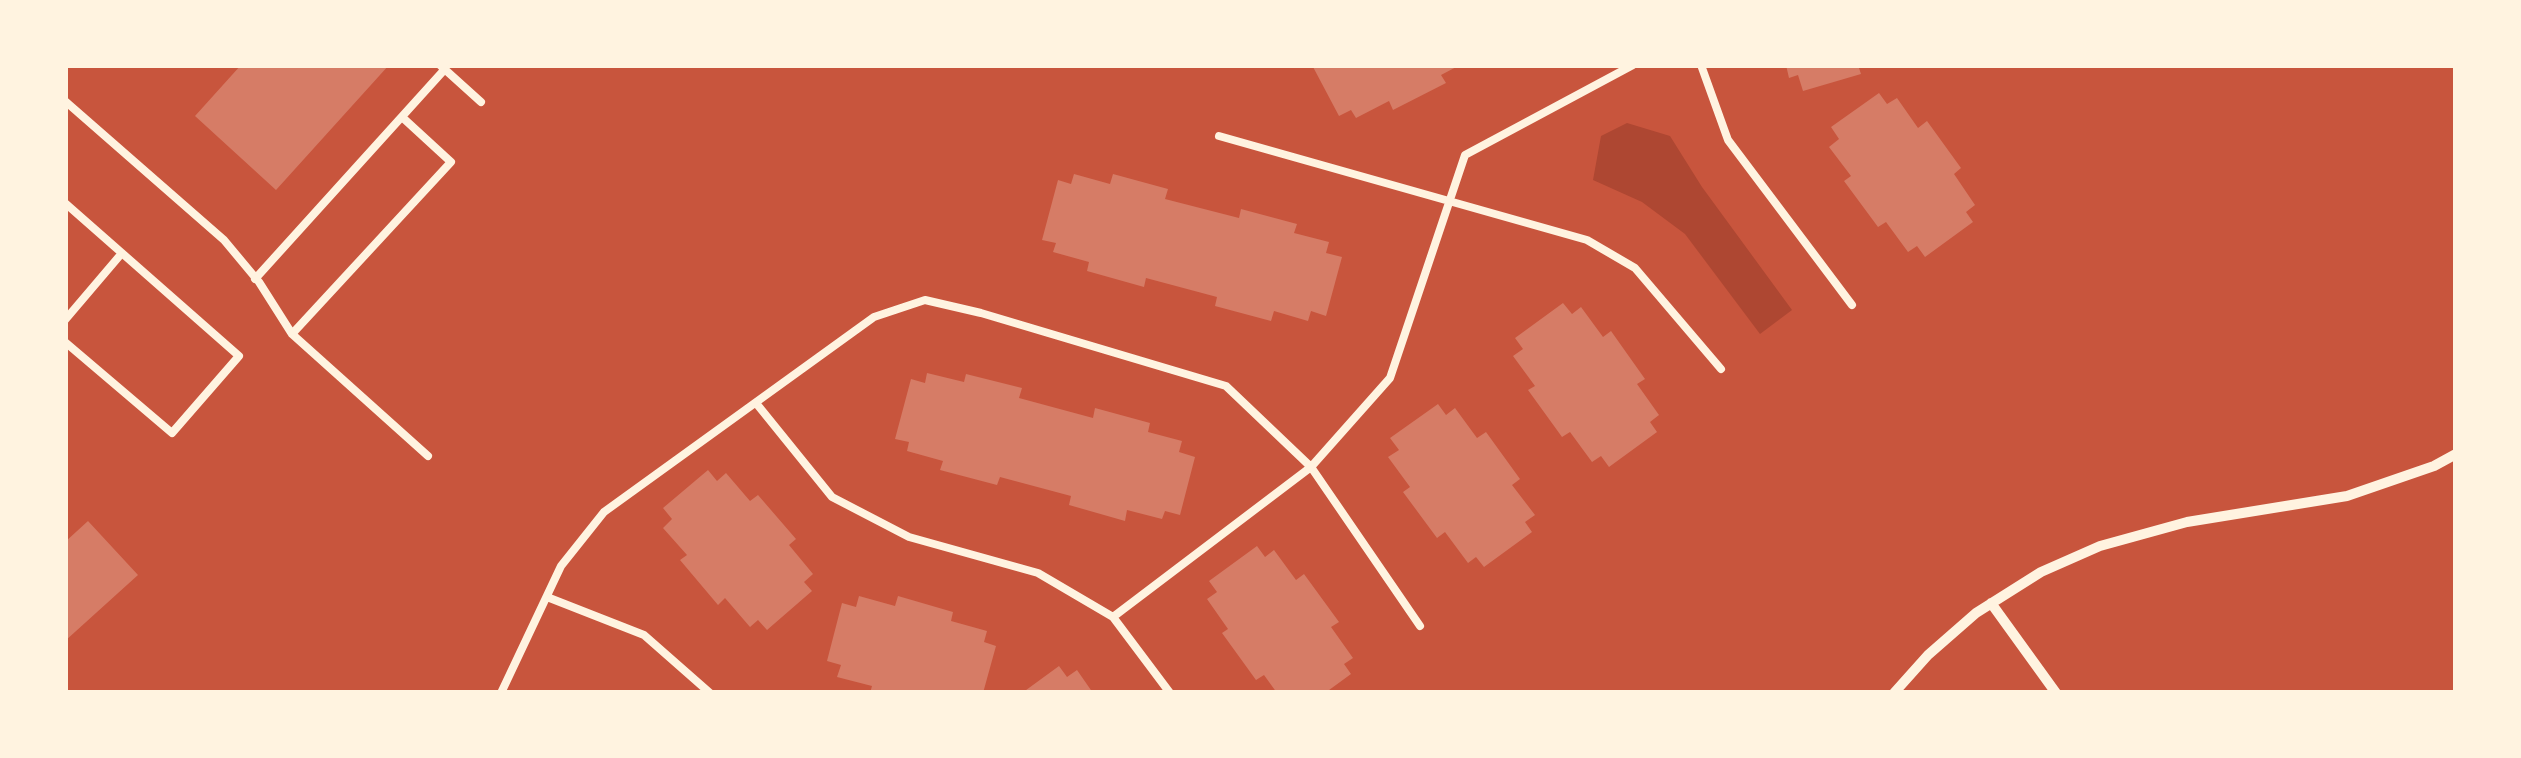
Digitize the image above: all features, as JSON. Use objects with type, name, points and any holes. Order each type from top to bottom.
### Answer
[{"type":"street","points":[[1894,693],[1928,655],[1991,603],[2041,572],[2100,546],[2187,522],[2347,496],[2434,466],[2456,454]]},
{"type":"street","points":[[1991,603],[2056,693]]},
{"type":"lane","points":[[1113,617],[1311,467],[1390,378],[1465,155],[1633,65]]},
{"type":"lane","points":[[1701,65],[1728,140],[1852,305]]},
{"type":"lane","points":[[255,278],[402,117],[442,67],[481,102]]},
{"type":"lane","points":[[65,101],[224,240],[292,334],[428,456]]},
{"type":"lane","points":[[292,334],[451,162],[402,117]]},
{"type":"lane","points":[[1218,136],[1587,240],[1636,268],[1721,369]]},
{"type":"lane","points":[[65,203],[239,356],[172,433],[65,342]]},
{"type":"lane","points":[[65,320],[122,252]]},
{"type":"lane","points":[[501,693],[562,566],[604,512],[874,317],[925,300],[1226,386],[1311,467],[1420,626]]},
{"type":"lane","points":[[756,403],[832,498],[909,537],[1038,573],[1113,617],[1170,693]]},
{"type":"lane","points":[[547,598],[644,635],[710,693]]},
{"type":"shaded area","points":[[1627,123],[1670,136],[1702,187],[1792,310],[1760,334],[1685,234],[1642,202],[1593,180],[1601,136]]},
{"type":"building","points":[[241,65],[389,65],[276,190],[195,116]]},
{"type":"building","points":[[1312,65],[1460,65],[1441,75],[1446,83],[1393,110],[1389,101],[1356,118],[1351,110],[1339,116]]},
{"type":"building","points":[[1786,65],[1858,65],[1861,74],[1803,91],[1798,75],[1789,78]]},
{"type":"building","points":[[1879,93],[1887,104],[1897,98],[1918,128],[1927,121],[1961,168],[1954,174],[1975,205],[1966,212],[1973,222],[1925,257],[1917,246],[1908,252],[1886,222],[1878,227],[1844,181],[1851,176],[1829,147],[1839,139],[1831,127]]},
{"type":"building","points":[[1074,174],[1110,184],[1113,174],[1168,189],[1165,199],[1239,218],[1241,209],[1297,224],[1294,233],[1329,242],[1326,253],[1342,257],[1326,316],[1311,311],[1308,321],[1274,311],[1271,321],[1215,306],[1217,297],[1146,278],[1144,287],[1087,271],[1089,262],[1053,252],[1056,243],[1042,240],[1058,180],[1071,184]]},
{"type":"building","points":[[1563,303],[1572,314],[1581,307],[1603,337],[1611,331],[1645,379],[1637,384],[1659,415],[1650,422],[1657,432],[1609,467],[1601,456],[1592,462],[1570,432],[1562,437],[1528,390],[1535,386],[1513,356],[1523,349],[1515,338]]},
{"type":"building","points":[[927,373],[964,382],[966,374],[1022,388],[1019,398],[1093,418],[1095,408],[1150,423],[1148,432],[1182,441],[1179,452],[1195,457],[1180,515],[1165,511],[1162,519],[1127,510],[1125,521],[1069,505],[1071,496],[1000,477],[997,485],[940,470],[943,461],[907,451],[909,442],[895,439],[911,379],[925,383]]},
{"type":"building","points":[[1438,404],[1446,415],[1455,408],[1477,438],[1486,432],[1520,479],[1512,485],[1535,515],[1525,522],[1532,532],[1484,567],[1476,557],[1468,563],[1445,532],[1437,538],[1403,492],[1410,487],[1388,457],[1399,450],[1390,438]]},
{"type":"building","points":[[708,470],[717,481],[726,473],[750,501],[758,495],[796,539],[789,545],[813,574],[804,582],[812,591],[767,630],[758,620],[750,627],[725,598],[718,605],[680,560],[687,555],[663,528],[672,519],[663,508]]},
{"type":"building","points":[[88,521],[138,575],[65,641],[65,542]]},
{"type":"building","points":[[1257,546],[1265,557],[1274,550],[1296,580],[1304,574],[1339,622],[1331,627],[1353,658],[1344,664],[1351,674],[1325,693],[1277,693],[1264,675],[1256,680],[1222,633],[1228,629],[1207,599],[1217,592],[1209,581]]},
{"type":"building","points":[[859,596],[895,606],[898,596],[953,612],[951,621],[987,631],[984,642],[996,646],[983,693],[870,693],[872,686],[837,677],[841,665],[827,661],[842,603],[856,607]]},
{"type":"building","points":[[1059,666],[1067,677],[1077,670],[1093,693],[1022,693]]}]
